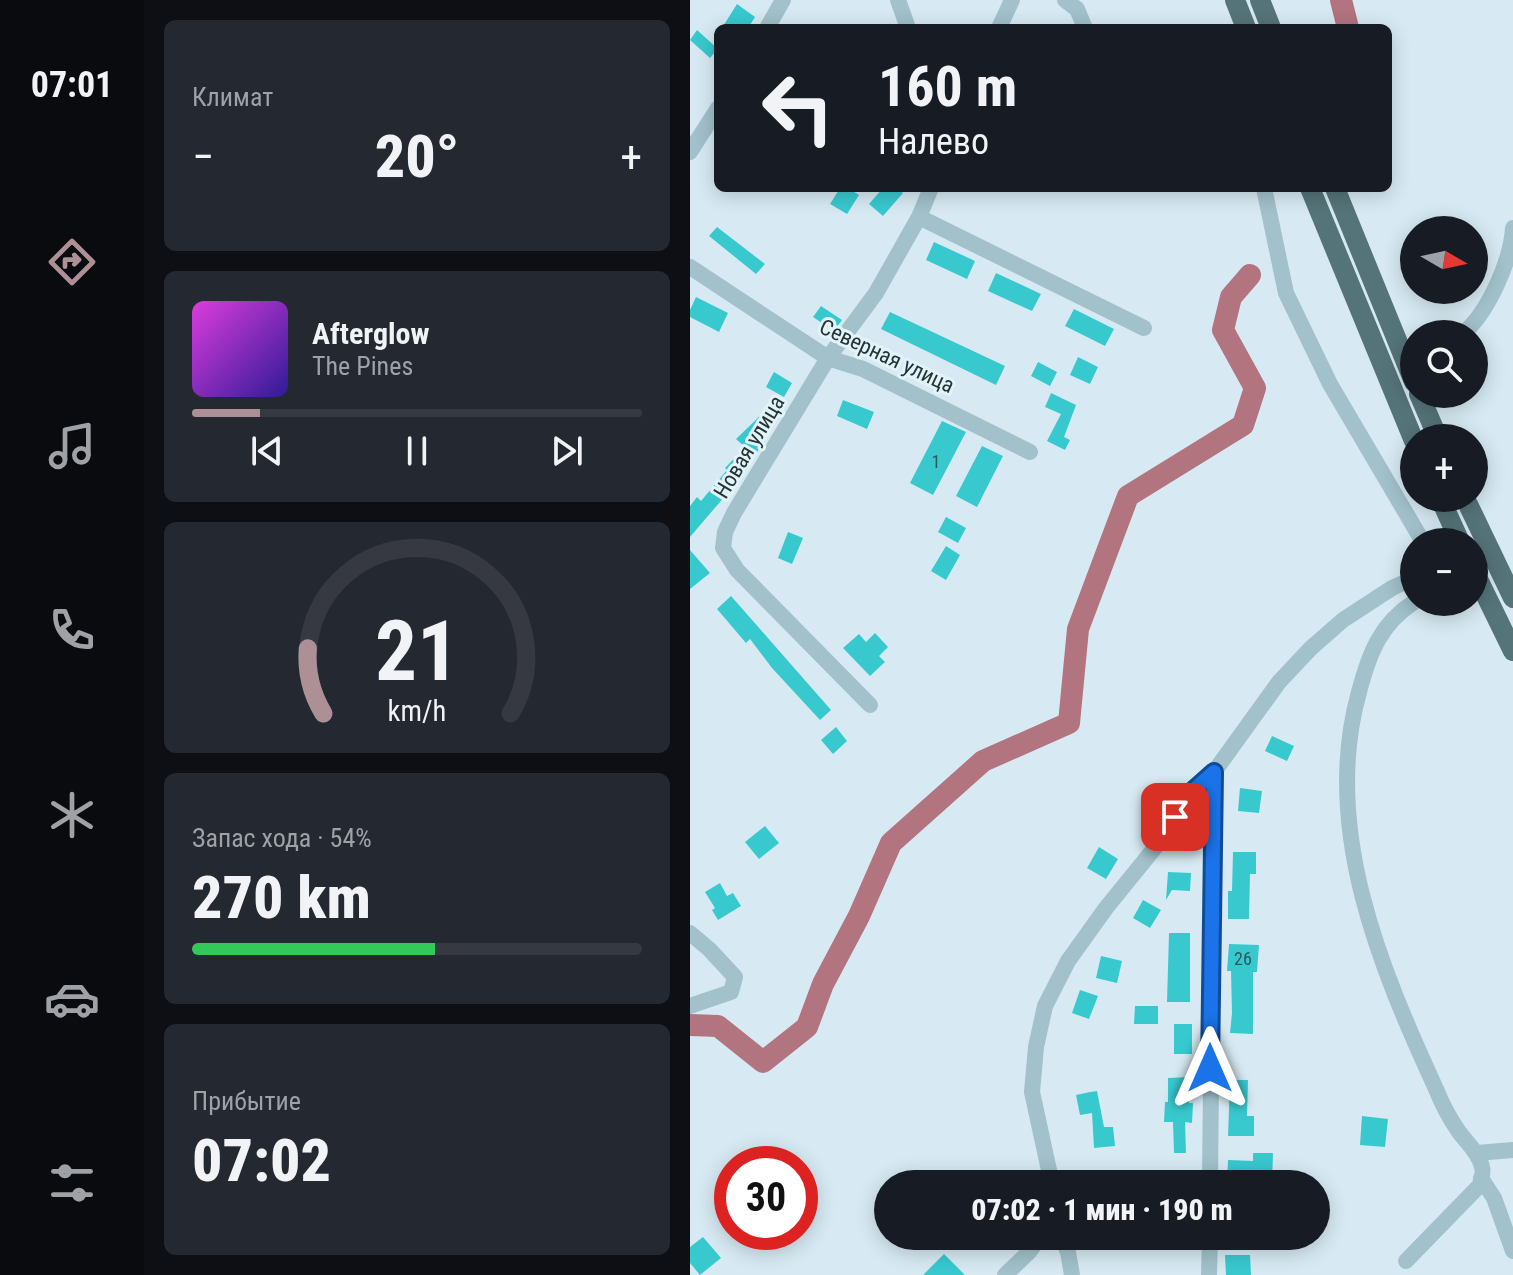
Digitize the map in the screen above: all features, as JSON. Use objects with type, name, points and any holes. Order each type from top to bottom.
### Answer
[{"type":"main road","points":[[1235,0],[1244,24]]},
{"type":"main road","points":[[1260,0],[1269,24]]},
{"type":"main road","points":[[1312,192],[1407,424]]},
{"type":"main road","points":[[1337,192],[1400,344]]},
{"type":"main road","points":[[1472,512],[1513,598]]},
{"type":"main road","points":[[1488,600],[1513,651]]},
{"type":"street","points":[[769,24],[783,0]]},
{"type":"street","points":[[898,0],[907,24]]},
{"type":"street","points":[[1001,24],[1012,0]]},
{"type":"street","points":[[1065,0],[1077,9],[1083,24]]},
{"type":"street","points":[[690,152],[714,114]]},
{"type":"street","name":"Новая улица","points":[[870,705],[737,570],[723,548],[725,532],[734,513],[828,358],[876,293],[919,217],[929,192]]},
{"type":"street","points":[[1265,192],[1286,293],[1330,384],[1415,528]]},
{"type":"street","points":[[919,217],[1144,328]]},
{"type":"street","points":[[1473,320],[1499,279],[1512,241],[1513,228]]},
{"type":"street","name":"Северная улица","points":[[690,267],[828,358],[863,369],[1030,452]]},
{"type":"street","points":[[1049,1170],[1032,1092],[1036,1047],[1045,1006],[1075,950],[1162,839],[1187,796],[1214,772],[1279,682],[1343,620],[1400,584]]},
{"type":"street","points":[[1400,613],[1388,622],[1373,645],[1350,730],[1346,769],[1352,854],[1362,894],[1408,1029],[1439,1096],[1459,1131],[1477,1153],[1483,1169],[1480,1185],[1406,1261]]},
{"type":"street","points":[[1210,1170],[1214,772]]},
{"type":"street","points":[[690,933],[735,977],[731,992],[690,1006]]},
{"type":"street","points":[[1477,1153],[1513,1150]]},
{"type":"street","points":[[1481,1178],[1494,1198],[1513,1251]]},
{"type":"street","points":[[1005,1275],[1030,1250]]},
{"type":"street","points":[[1067,1250],[1072,1275]]},
{"type":"street","points":[[1209,1275],[1210,1250]]},
{"type":"building","points":[[737,4],[755,17],[751,24],[724,24]]},
{"type":"building","points":[[697,30],[714,45],[714,54],[710,58],[690,40]]},
{"type":"building","points":[[838,192],[859,195],[847,214],[830,204]]},
{"type":"building","points":[[880,192],[903,193],[883,216],[869,204]]},
{"type":"building","points":[[717,227],[765,264],[756,274],[709,236]]},
{"type":"building","points":[[934,242],[975,261],[967,279],[926,260]]},
{"type":"building","points":[[996,273],[1041,294],[1032,311],[988,291]]},
{"type":"building","points":[[696,297],[728,313],[719,332],[690,317]]},
{"type":"building","points":[[821,306],[842,320],[834,331],[813,317]]},
{"type":"building","points":[[1074,309],[1114,329],[1105,346],[1065,326]]},
{"type":"building","points":[[890,312],[1005,366],[996,385],[881,329]]},
{"type":"building","points":[[1078,357],[1098,367],[1090,384],[1070,375]]},
{"type":"building","points":[[1038,362],[1057,372],[1050,386],[1031,376]]},
{"type":"building","points":[[774,372],[792,383],[784,397],[766,387]]},
{"type":"building","points":[[1051,393],[1076,405],[1064,437],[1070,440],[1065,450],[1047,441],[1061,414],[1045,407]]},
{"type":"building","points":[[843,400],[874,412],[867,429],[837,416]]},
{"type":"building","points":[[768,408],[779,418],[762,439],[765,441],[749,467],[728,487],[731,489],[690,537],[690,506],[697,497],[701,501],[727,470],[725,468],[745,447],[736,439]]},
{"type":"building","points":[[942,421],[966,432],[933,495],[910,483]]},
{"type":"building","points":[[982,446],[1003,456],[977,507],[956,496]]},
{"type":"building","points":[[946,517],[966,528],[958,543],[938,532]]},
{"type":"building","points":[[788,532],[803,538],[792,564],[778,558]]},
{"type":"building","points":[[946,546],[960,555],[946,580],[931,571]]},
{"type":"building","points":[[690,550],[710,573],[690,589]]},
{"type":"building","points":[[731,596],[831,710],[820,720],[750,639],[746,643],[717,609]]},
{"type":"building","points":[[875,633],[888,647],[879,656],[885,662],[870,676],[843,648],[859,634],[866,642]]},
{"type":"building","points":[[836,727],[847,741],[833,754],[821,740]]},
{"type":"building","points":[[1272,736],[1294,746],[1287,761],[1265,751]]},
{"type":"building","points":[[1240,788],[1262,791],[1259,813],[1238,811]]},
{"type":"building","points":[[765,826],[779,843],[759,859],[745,842]]},
{"type":"building","points":[[1099,847],[1118,859],[1106,879],[1087,868]]},
{"type":"building","points":[[1233,852],[1256,852],[1256,874],[1250,874],[1249,919],[1228,919]]},
{"type":"building","points":[[1168,872],[1191,873],[1190,891],[1172,890],[1166,900]]},
{"type":"building","points":[[720,883],[727,896],[733,893],[741,906],[718,920],[705,892]]},
{"type":"building","points":[[1143,900],[1161,910],[1150,928],[1133,918]]},
{"type":"building","points":[[1169,933],[1190,933],[1190,1002],[1167,1002]]},
{"type":"building","points":[[1229,944],[1259,945],[1257,972],[1253,972],[1253,1034],[1230,1033]]},
{"type":"building","points":[[1101,956],[1122,961],[1117,983],[1096,978]]},
{"type":"building","points":[[1080,990],[1098,996],[1089,1019],[1072,1013]]},
{"type":"building","points":[[1135,1006],[1158,1006],[1158,1024],[1134,1024]]},
{"type":"building","points":[[1174,1024],[1192,1024],[1192,1054],[1174,1054]]},
{"type":"building","points":[[1189,1077],[1192,1123],[1185,1122],[1186,1153],[1174,1153],[1173,1122],[1164,1122],[1168,1078]]},
{"type":"building","points":[[1230,1080],[1248,1080],[1247,1116],[1254,1116],[1254,1136],[1228,1136]]},
{"type":"building","points":[[1097,1091],[1104,1127],[1113,1127],[1115,1146],[1094,1148],[1092,1113],[1080,1115],[1076,1095]]},
{"type":"building","points":[[1362,1116],[1388,1119],[1385,1147],[1360,1145]]},
{"type":"building","points":[[1253,1153],[1273,1153],[1272,1170],[1228,1170],[1228,1160],[1253,1161]]},
{"type":"building","points":[[703,1237],[721,1258],[700,1275],[690,1263],[690,1247]]},
{"type":"building","points":[[944,1254],[965,1275],[923,1275]]},
{"type":"building","points":[[1225,1255],[1250,1255],[1251,1275],[1226,1275]]},
{"type":"waterway","points":[[1341,0],[1347,24]]},
{"type":"waterway","points":[[690,1025],[718,1026],[763,1062],[807,1027],[823,984],[859,916],[891,843],[983,761],[1069,723],[1078,629],[1128,496],[1243,425],[1255,388],[1223,330],[1231,297],[1250,275]]},
{"type":"route","points":[[1175,817],[1187,796],[1214,772],[1210,1068]]}]
